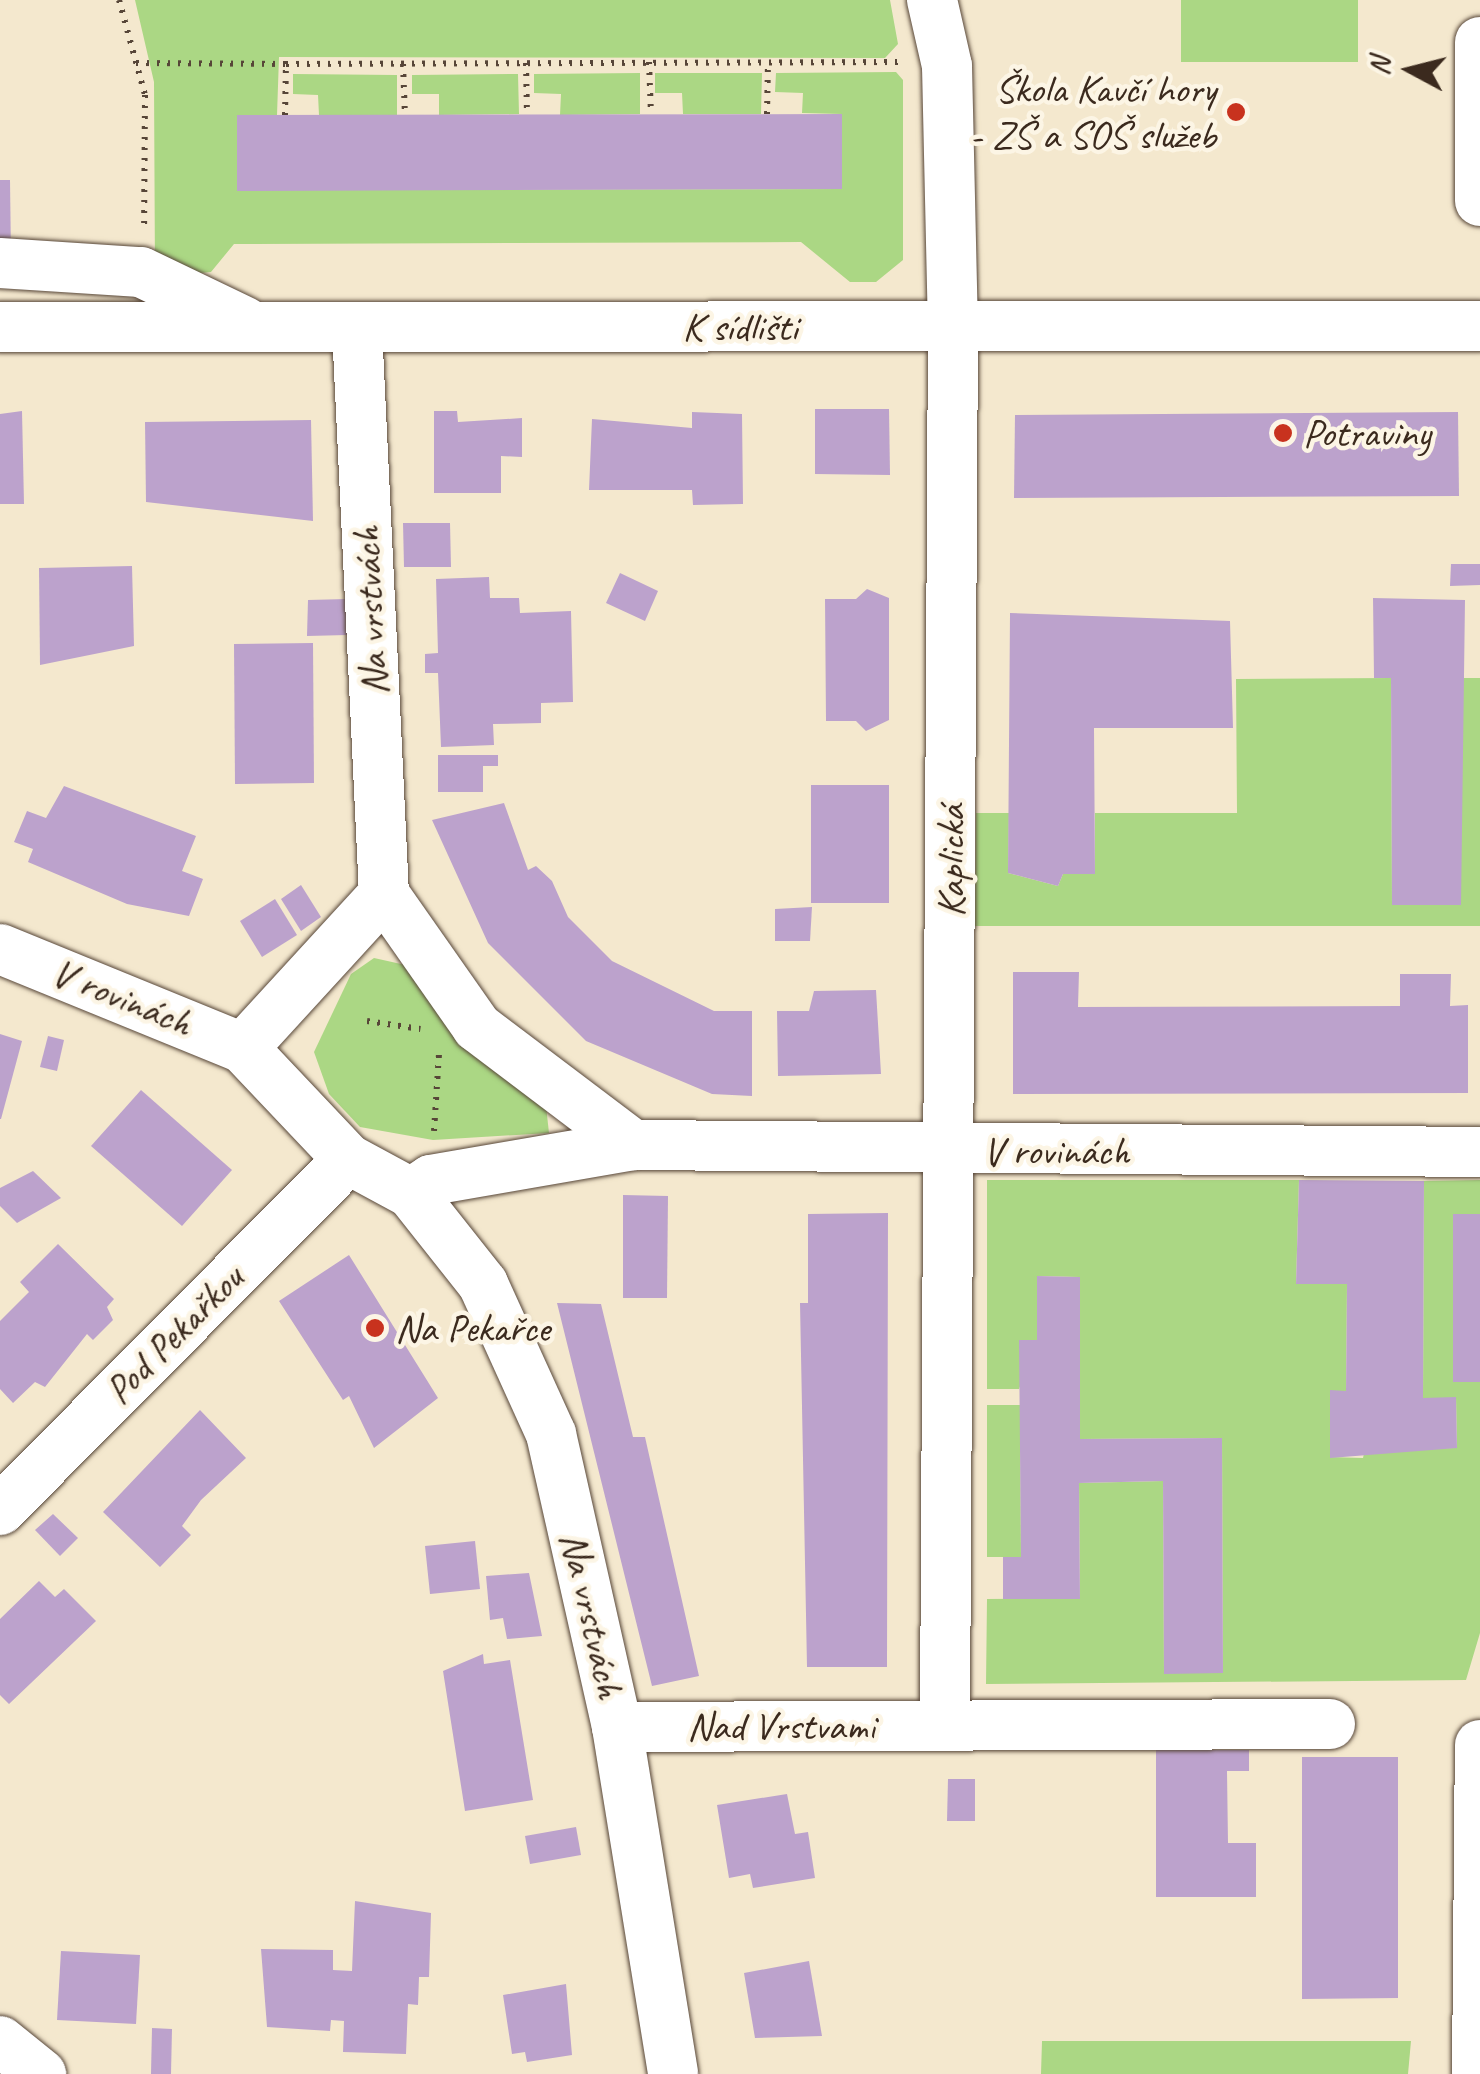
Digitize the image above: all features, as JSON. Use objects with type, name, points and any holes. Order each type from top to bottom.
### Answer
[{"type":"street","name":"Kaplická","points":[[932,0],[947,66],[953,326],[944,1724]]},
{"type":"street","points":[[1480,42],[1480,201]]},
{"type":"street","points":[[0,263],[141,272],[250,325]]},
{"type":"street","name":"K sídlišti","points":[[0,327],[1480,326]]},
{"type":"street","name":"Na vrstvách","points":[[357,328],[384,894]]},
{"type":"street","points":[[384,894],[477,1026],[633,1145]]},
{"type":"street","name":"V rovinách","points":[[244,1048],[384,894]]},
{"type":"street","name":"V rovinách","points":[[0,948],[244,1048],[348,1159],[426,1186],[633,1145],[1480,1152]]},
{"type":"street","name":"Pod Pekařkou","points":[[0,1510],[348,1159]]},
{"type":"street","name":"Na vrstvách","points":[[426,1186],[483,1284],[551,1434],[617,1727],[673,2074]]},
{"type":"street","name":"Nad Vrstvami","points":[[617,1727],[1330,1724]]},
{"type":"street","points":[[1477,2074],[1480,1745]]},
{"type":"street","points":[[0,2041],[41,2074]]},
{"type":"path","points":[[120,0],[144,96],[144,245]]},
{"type":"path","points":[[136,62],[911,62]]},
{"type":"path","points":[[649,62],[651,114]]},
{"type":"path","points":[[767,114],[768,62]]},
{"type":"path","points":[[526,63],[527,115]]},
{"type":"path","points":[[285,115],[286,64]]},
{"type":"path","points":[[403,64],[404,115]]},
{"type":"path","points":[[367,1021],[440,1032],[426,1186]]},
{"type":"green space","points":[[135,0],[890,0],[898,44],[885,58],[279,57],[277,115],[237,116],[237,190],[842,189],[842,114],[802,113],[803,93],[775,92],[776,73],[896,72],[903,80],[903,260],[876,282],[850,282],[801,242],[234,244],[211,272],[155,277],[154,82]]},
{"type":"green space","points":[[1181,0],[1358,0],[1358,62],[1181,62]]},
{"type":"green space","points":[[640,73],[640,114],[560,115],[561,94],[534,93],[534,74]]},
{"type":"green space","points":[[655,73],[762,73],[761,114],[683,114],[682,93],[655,93]]},
{"type":"green space","points":[[293,74],[397,75],[397,115],[319,115],[318,95],[293,94]]},
{"type":"green space","points":[[518,74],[519,114],[439,115],[439,94],[412,94],[412,75]]},
{"type":"green space","points":[[1391,678],[1392,905],[1460,678],[1480,678],[1480,926],[975,926],[976,813],[1009,813],[1008,873],[1058,886],[1063,874],[1095,874],[1095,813],[1237,813],[1236,679]]},
{"type":"green space","points":[[374,958],[410,966],[546,1106],[549,1133],[433,1140],[360,1127],[329,1094],[314,1052],[351,974]]},
{"type":"green space","points":[[987,1180],[1299,1180],[1296,1284],[1347,1284],[1346,1391],[1330,1391],[1330,1457],[1363,1458],[1365,1449],[1457,1448],[1456,1398],[1423,1398],[1424,1181],[1480,1180],[1480,1214],[1453,1215],[1453,1381],[1480,1382],[1480,1633],[1466,1680],[986,1684],[987,1599],[1080,1598],[1079,1483],[1163,1481],[1164,1673],[1223,1672],[1222,1438],[1080,1439],[1079,1277],[1037,1276],[1037,1340],[1019,1389],[987,1389]]},
{"type":"green space","points":[[987,1405],[1020,1405],[1021,1557],[987,1557]]},
{"type":"green space","points":[[1042,2041],[1411,2041],[1408,2074],[1041,2074]]},
{"type":"building","points":[[842,114],[842,189],[237,191],[237,115]]},
{"type":"building","points":[[0,180],[10,180],[11,258],[0,258]]},
{"type":"building","points":[[815,409],[889,409],[890,475],[815,474]]},
{"type":"building","points":[[22,411],[24,504],[0,504],[0,414]]},
{"type":"building","points":[[434,411],[457,411],[458,422],[522,418],[522,457],[501,456],[501,493],[434,493]]},
{"type":"building","points":[[692,412],[742,414],[743,504],[693,505],[692,490],[589,490],[592,419],[692,428]]},
{"type":"building","points":[[1458,412],[1459,496],[1014,498],[1015,415]]},
{"type":"building","points":[[311,420],[313,521],[146,502],[145,422]]},
{"type":"building","points":[[403,523],[450,523],[451,567],[404,567]]},
{"type":"building","points":[[1451,564],[1480,564],[1480,585],[1450,586]]},
{"type":"building","points":[[132,566],[134,646],[40,665],[39,568]]},
{"type":"building","points":[[620,573],[658,591],[645,621],[606,603]]},
{"type":"building","points":[[489,577],[490,598],[519,598],[520,613],[571,611],[573,702],[541,703],[541,723],[493,724],[494,745],[441,747],[438,673],[425,673],[425,654],[438,653],[436,579]]},
{"type":"building","points":[[867,589],[889,598],[889,720],[866,731],[856,721],[826,721],[825,599],[856,599]]},
{"type":"building","points":[[1373,598],[1465,600],[1461,905],[1392,905],[1391,678],[1374,678]]},
{"type":"building","points":[[347,599],[347,635],[307,636],[308,600]]},
{"type":"building","points":[[1010,613],[1230,621],[1233,728],[1094,728],[1095,874],[1063,874],[1058,886],[1008,873]]},
{"type":"building","points":[[313,643],[314,783],[235,784],[234,644]]},
{"type":"building","points":[[438,755],[498,755],[498,766],[483,766],[483,792],[438,792]]},
{"type":"building","points":[[811,785],[889,785],[889,903],[811,903]]},
{"type":"building","points":[[64,786],[196,836],[182,871],[203,879],[189,916],[127,904],[28,862],[33,849],[14,842],[27,811],[46,818]]},
{"type":"building","points":[[504,803],[528,870],[536,866],[552,881],[568,917],[612,961],[714,1011],[752,1011],[752,1096],[712,1094],[586,1041],[488,943],[432,820]]},
{"type":"building","points":[[301,885],[321,917],[301,931],[281,899]]},
{"type":"building","points":[[275,899],[297,935],[262,957],[240,921]]},
{"type":"building","points":[[812,907],[810,941],[775,941],[775,909]]},
{"type":"building","points":[[1013,972],[1079,972],[1078,1007],[1400,1006],[1400,974],[1451,974],[1450,1006],[1468,1005],[1468,1093],[1013,1094]]},
{"type":"building","points":[[876,990],[881,1074],[778,1076],[777,1011],[809,1011],[814,991]]},
{"type":"building","points":[[0,1034],[22,1041],[1,1119],[0,1119]]},
{"type":"building","points":[[48,1036],[64,1040],[57,1071],[40,1067]]},
{"type":"building","points":[[141,1090],[232,1170],[182,1226],[91,1146]]},
{"type":"building","points":[[33,1171],[61,1198],[17,1223],[0,1206],[0,1188]]},
{"type":"building","points":[[1299,1180],[1424,1181],[1423,1398],[1456,1397],[1457,1448],[1330,1458],[1330,1390],[1346,1391],[1347,1284],[1296,1284]]},
{"type":"building","points":[[623,1195],[668,1196],[667,1298],[623,1298]]},
{"type":"building","points":[[888,1213],[887,1667],[807,1667],[800,1303],[808,1303],[808,1214]]},
{"type":"building","points":[[1453,1214],[1480,1214],[1480,1382],[1453,1382]]},
{"type":"building","points":[[58,1244],[114,1299],[107,1307],[113,1320],[93,1340],[87,1334],[45,1387],[35,1382],[13,1403],[0,1389],[0,1321],[29,1292],[20,1282]]},
{"type":"building","points":[[349,1255],[438,1398],[374,1448],[349,1396],[343,1400],[279,1301]]},
{"type":"building","points":[[1037,1276],[1080,1277],[1080,1439],[1222,1438],[1223,1673],[1164,1674],[1163,1481],[1079,1483],[1080,1599],[1003,1599],[1003,1557],[1021,1557],[1019,1340],[1037,1340]]},
{"type":"building","points":[[557,1303],[601,1304],[633,1437],[645,1437],[699,1676],[652,1686]]},
{"type":"building","points":[[200,1410],[246,1458],[201,1500],[182,1526],[191,1535],[160,1567],[103,1512]]},
{"type":"building","points":[[53,1514],[78,1538],[60,1556],[35,1530]]},
{"type":"building","points":[[475,1541],[480,1589],[430,1594],[425,1546]]},
{"type":"building","points":[[529,1573],[542,1636],[507,1639],[503,1618],[490,1620],[486,1576]]},
{"type":"building","points":[[39,1581],[55,1597],[64,1589],[96,1621],[9,1704],[0,1695],[0,1619]]},
{"type":"building","points":[[483,1654],[484,1664],[510,1660],[533,1800],[465,1811],[443,1671]]},
{"type":"building","points":[[1156,1750],[1249,1750],[1249,1771],[1227,1771],[1228,1843],[1256,1843],[1256,1897],[1156,1897]]},
{"type":"building","points":[[1302,1757],[1398,1757],[1398,1998],[1302,1999]]},
{"type":"building","points":[[948,1779],[975,1779],[975,1821],[947,1821]]},
{"type":"building","points":[[787,1794],[795,1834],[808,1832],[815,1878],[753,1888],[750,1874],[729,1878],[717,1805]]},
{"type":"building","points":[[576,1827],[581,1855],[530,1864],[525,1836]]},
{"type":"building","points":[[355,1901],[431,1913],[429,1977],[419,1977],[418,2005],[408,2004],[406,2054],[343,2052],[344,2021],[331,2020],[330,2031],[267,2027],[261,1949],[333,1950],[333,1970],[352,1971]]},
{"type":"building","points":[[61,1951],[140,1955],[136,2024],[57,2020]]},
{"type":"building","points":[[809,1961],[822,2036],[755,2038],[744,1973]]},
{"type":"building","points":[[566,1984],[572,2055],[527,2062],[525,2052],[512,2054],[503,1995]]},
{"type":"building","points":[[152,2028],[172,2029],[171,2074],[151,2074]]},
{"type":"place","name":"Škola Kavčí hory - ZŠ a SOŠ služeb","points":[[1236,112]]},
{"type":"place","name":"Potraviny","points":[[1283,433]]},
{"type":"place","name":"Na Pekařce","points":[[375,1328]]}]
